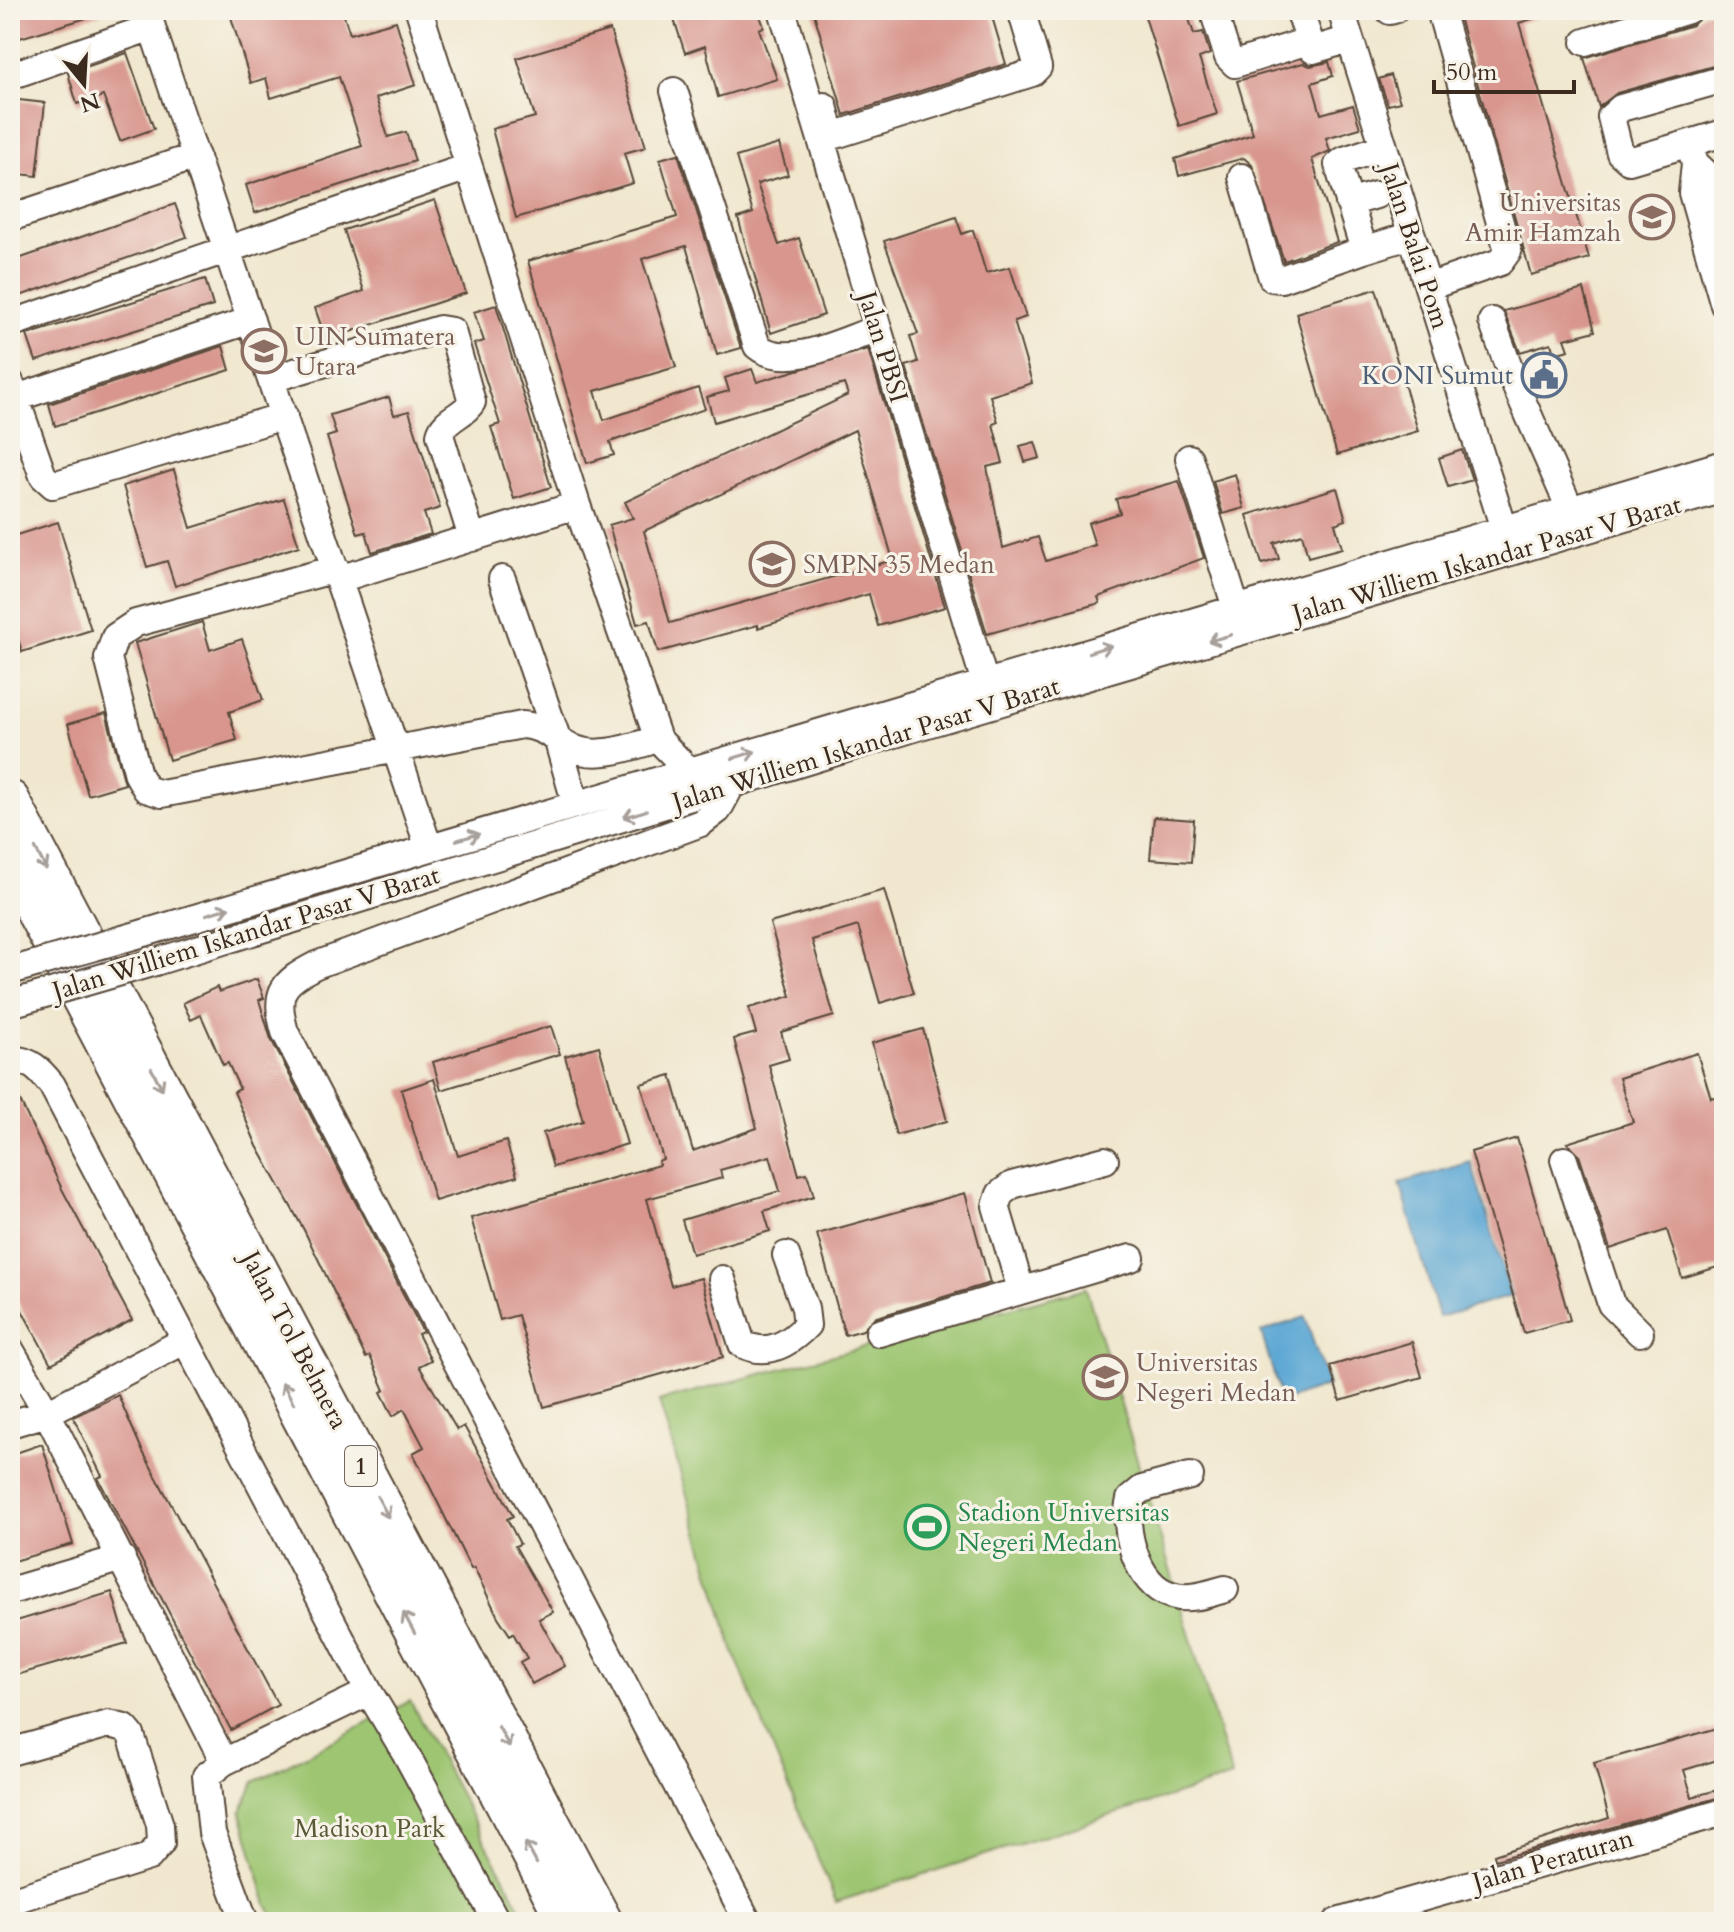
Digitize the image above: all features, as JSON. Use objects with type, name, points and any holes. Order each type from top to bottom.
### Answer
[{"type":"highway","name":"Jalan Tol Belmera","points":[[10,800],[603,1922]]},
{"type":"highway","name":"Jalan Tol Belmera","points":[[10,863],[567,1922]]},
{"type":"street","points":[[419,10],[577,505],[658,739],[689,771]]},
{"type":"street","name":"Jalan PBSI","points":[[782,10],[985,683]]},
{"type":"street","points":[[796,10],[832,136],[1036,70],[1037,61],[1021,10]]},
{"type":"street","points":[[1213,10],[1228,57],[1235,64],[1308,41]]},
{"type":"street","points":[[1299,10],[1308,41],[1315,50],[1350,39]]},
{"type":"street","name":"Jalan Balai Pom","points":[[1341,10],[1508,540]]},
{"type":"street","points":[[1428,287],[1500,262],[1508,251],[1440,10]]},
{"type":"street","points":[[1585,42],[1688,10]]},
{"type":"street","points":[[10,76],[149,19],[429,848]]},
{"type":"street","points":[[1724,79],[1612,113],[1625,160],[1693,154],[1724,133]]},
{"type":"street","points":[[674,91],[757,346],[766,353],[793,355],[877,329]]},
{"type":"street","points":[[1364,250],[1339,163],[1384,147]]},
{"type":"street","points":[[1693,154],[1711,178],[1724,219]]},
{"type":"street","points":[[1693,154],[1691,183],[1714,234],[1724,305]]},
{"type":"street","points":[[10,218],[196,156]]},
{"type":"street","points":[[10,324],[468,167]]},
{"type":"street","points":[[1242,177],[1272,278],[1281,279],[1412,235]]},
{"type":"street","points":[[1349,203],[1376,195]]},
{"type":"street","points":[[251,320],[13,390],[46,481],[53,485],[284,416]]},
{"type":"street","points":[[1492,321],[1523,403],[1570,509]]},
{"type":"street","points":[[271,379],[440,329],[452,331],[472,402],[464,412],[445,423],[440,435],[472,538]]},
{"type":"street","points":[[1189,458],[1236,608]]},
{"type":"street","name":"Jalan Williem Iskandar Pasar V Barat","points":[[1508,540],[1570,509],[1724,464]]},
{"type":"street","name":"Jalan Williem Iskandar Pasar V Barat","points":[[10,1004],[732,784],[1273,610],[1508,540],[1724,489]]},
{"type":"street","points":[[577,505],[472,538],[136,623],[115,637],[108,658],[138,775],[146,789],[162,794],[522,725],[545,730],[588,753],[658,739]]},
{"type":"street","points":[[502,579],[557,738],[576,805]]},
{"type":"street","name":"Jalan Williem Iskandar Pasar V Barat","points":[[10,971],[1236,608],[1273,610]]},
{"type":"street","points":[[732,784],[718,810],[701,823],[316,965],[288,982],[279,1001],[285,1032],[748,1922]]},
{"type":"street","points":[[10,1059],[26,1060],[37,1066],[52,1085],[184,1341],[329,1610],[369,1692],[497,1922]]},
{"type":"street","points":[[1021,1290],[996,1206],[1000,1194],[1012,1185],[1105,1160]]},
{"type":"street","points":[[1564,1160],[1611,1304],[1640,1333]]},
{"type":"street","points":[[722,1279],[742,1344],[763,1351],[784,1344],[807,1325],[805,1308],[786,1255]]},
{"type":"street","points":[[879,1333],[1131,1258]]},
{"type":"street","points":[[10,1424],[47,1413],[184,1341]]},
{"type":"street","points":[[10,1349],[47,1413],[224,1762]]},
{"type":"street","points":[[1190,1476],[1142,1489],[1130,1499],[1129,1530],[1135,1553],[1150,1582],[1170,1595],[1197,1598],[1225,1589]]},
{"type":"street","points":[[10,1591],[122,1558]]},
{"type":"street","points":[[245,1922],[212,1833],[205,1791],[206,1776],[224,1762],[369,1692]]},
{"type":"street","points":[[10,1752],[109,1724],[125,1728],[131,1735],[161,1833],[158,1851],[149,1857],[10,1901]]},
{"type":"street","name":"Jalan Peraturan","points":[[1337,1922],[1724,1812]]},
{"type":"green space","name":"Stadion Universitas Negeri Medan","points":[[1086,1288],[1232,1777],[836,1902],[734,1653],[659,1401]]},
{"type":"green space","name":"Madison Park","points":[[410,1701],[528,1922],[276,1922],[267,1905],[241,1812],[254,1782]]},
{"type":"water","points":[[1471,1162],[1511,1296],[1439,1317],[1400,1183]]},
{"type":"water","points":[[1305,1317],[1328,1386],[1282,1401],[1261,1332]]},
{"type":"building","points":[[10,10],[99,10],[100,14],[10,41]]},
{"type":"building","points":[[244,10],[342,10],[350,34],[396,21],[416,85],[376,98],[388,137],[406,132],[415,161],[255,213],[246,185],[362,146],[339,77],[271,98],[266,78],[251,83],[231,17],[245,13]]},
{"type":"building","points":[[671,10],[758,10],[764,27],[759,29],[777,79],[718,97],[705,46],[685,53]]},
{"type":"building","points":[[813,10],[990,10],[1006,64],[844,115]]},
{"type":"building","points":[[1143,10],[1186,10],[1194,34],[1203,32],[1210,54],[1199,58],[1217,114],[1179,126]]},
{"type":"building","points":[[1457,10],[1548,10],[1548,14],[1519,23],[1589,258],[1531,275]]},
{"type":"building","points":[[1711,10],[1724,63],[1617,93],[1599,107],[1584,58],[1693,25],[1704,12]]},
{"type":"building","points":[[610,30],[646,147],[624,153],[633,183],[516,218],[492,129],[535,117],[517,58]]},
{"type":"building","points":[[127,53],[154,129],[120,141],[103,96],[77,104],[68,73]]},
{"type":"building","points":[[1329,62],[1333,76],[1312,83],[1321,114],[1353,105],[1360,128],[1326,138],[1330,151],[1312,159],[1337,242],[1284,261],[1252,165],[1244,158],[1179,176],[1175,159],[1253,134],[1237,81],[1303,63],[1310,66]]},
{"type":"building","points":[[1391,75],[1400,102],[1388,105],[1379,79]]},
{"type":"building","points":[[10,99],[45,103],[37,176],[10,173]]},
{"type":"building","points":[[779,144],[788,175],[757,184],[779,245],[799,238],[824,315],[771,333],[738,218],[753,213],[736,157]]},
{"type":"building","points":[[678,154],[741,348],[717,355],[686,246],[642,259],[676,367],[595,391],[604,420],[698,388],[705,409],[610,442],[614,455],[587,463],[528,261],[677,217],[660,159]]},
{"type":"building","points":[[435,200],[466,293],[326,340],[315,308],[364,291],[344,230]]},
{"type":"building","points":[[175,204],[187,237],[20,296],[10,262]]},
{"type":"building","points":[[956,217],[962,234],[973,230],[986,273],[1010,267],[1026,317],[1014,321],[1032,383],[990,396],[998,422],[993,424],[1003,463],[987,467],[1003,548],[1038,537],[1046,561],[1095,545],[1088,523],[1120,513],[1116,499],[1179,481],[1204,558],[1098,597],[1100,603],[987,634],[906,366],[918,362],[910,336],[918,334],[884,241]]},
{"type":"building","points":[[205,279],[213,306],[36,361],[27,335]]},
{"type":"building","points":[[1376,289],[1418,431],[1337,455],[1296,313]]},
{"type":"building","points":[[1584,289],[1595,331],[1565,339],[1569,350],[1554,354],[1551,343],[1520,352],[1504,311]]},
{"type":"building","points":[[496,305],[551,487],[514,499],[491,427],[500,424],[474,344],[484,341],[474,312]]},
{"type":"building","points":[[223,346],[230,370],[55,426],[49,404]]},
{"type":"building","points":[[868,349],[945,607],[878,626],[869,594],[758,628],[758,625],[658,652],[649,621],[637,624],[609,525],[633,518],[625,502],[848,395],[844,384],[714,422],[707,397],[729,391],[725,378],[752,369],[757,382]],"holes":[[[855,430],[893,560],[670,623],[644,531]]]},
{"type":"building","points":[[389,397],[394,415],[409,411],[440,508],[424,513],[431,534],[372,552],[366,532],[358,534],[327,437],[336,434],[330,415]]},
{"type":"building","points":[[1035,442],[1040,458],[1025,462],[1020,446]]},
{"type":"building","points":[[1462,450],[1472,480],[1448,487],[1439,458]]},
{"type":"building","points":[[174,470],[191,528],[284,499],[299,546],[175,586],[167,561],[147,567],[123,486]]},
{"type":"building","points":[[1235,474],[1244,508],[1223,514],[1213,481]]},
{"type":"building","points":[[1337,488],[1346,520],[1335,524],[1342,548],[1308,557],[1302,534],[1274,543],[1279,559],[1262,564],[1247,515]]},
{"type":"building","points":[[58,522],[91,630],[22,652],[10,611],[10,537]]},
{"type":"building","points":[[202,622],[210,650],[242,639],[263,700],[229,712],[237,740],[169,760],[135,643]]},
{"type":"building","points":[[106,713],[125,784],[88,795],[68,724]]},
{"type":"building","points":[[1154,817],[1194,820],[1191,862],[1150,859]]},
{"type":"building","points":[[884,890],[914,993],[880,1003],[858,926],[812,940],[834,1016],[781,1032],[789,1059],[769,1065],[799,1175],[807,1173],[814,1196],[764,1211],[770,1231],[692,1254],[682,1220],[780,1191],[770,1156],[720,1170],[722,1178],[647,1199],[671,1286],[701,1278],[723,1357],[544,1407],[518,1315],[500,1320],[471,1218],[659,1165],[658,1161],[663,1159],[641,1084],[671,1075],[693,1151],[757,1128],[734,1039],[756,1033],[749,1008],[791,996],[770,923]]},
{"type":"building","points":[[257,979],[264,998],[259,1000],[271,1039],[423,1332],[418,1334],[431,1360],[419,1366],[457,1430],[464,1426],[501,1493],[513,1516],[507,1519],[520,1544],[515,1546],[553,1612],[539,1619],[565,1666],[532,1684],[520,1662],[527,1658],[513,1633],[510,1635],[498,1617],[474,1568],[471,1569],[413,1453],[424,1447],[404,1409],[393,1416],[381,1392],[385,1390],[370,1356],[366,1358],[304,1230],[257,1146],[234,1092],[240,1089],[228,1063],[223,1065],[201,1015],[191,1020],[183,1003],[217,987],[219,992]]},
{"type":"building","points":[[551,1026],[560,1054],[441,1090],[433,1062]]},
{"type":"building","points":[[923,1029],[947,1121],[896,1135],[872,1043]]},
{"type":"building","points":[[599,1046],[627,1144],[553,1167],[543,1133],[583,1121],[565,1056]]},
{"type":"building","points":[[1697,1053],[1711,1098],[1724,1094],[1724,1265],[1682,1278],[1667,1230],[1610,1249],[1579,1155],[1567,1143],[1633,1122],[1619,1078]]},
{"type":"building","points":[[434,1079],[458,1156],[506,1141],[517,1176],[435,1201],[401,1090]]},
{"type":"building","points":[[10,1080],[62,1189],[132,1320],[51,1364],[10,1288]]},
{"type":"building","points":[[1517,1138],[1570,1320],[1524,1333],[1471,1152]]},
{"type":"building","points":[[965,1193],[990,1283],[874,1318],[863,1330],[845,1335],[817,1234]]},
{"type":"building","points":[[1412,1342],[1422,1377],[1340,1401],[1330,1366]]},
{"type":"building","points":[[118,1395],[142,1450],[278,1705],[231,1730],[98,1478],[102,1476],[73,1417]]},
{"type":"building","points":[[42,1444],[73,1544],[10,1562],[10,1455]]},
{"type":"building","points":[[112,1592],[127,1643],[10,1677],[10,1623]]},
{"type":"building","points":[[1724,1726],[1724,1758],[1684,1770],[1692,1797],[1724,1788],[1724,1796],[1495,1860],[1494,1855],[1609,1818],[1594,1763]]},
{"type":"place","name":"Universitas Amir Hamzah","points":[[1652,217]]},
{"type":"place","name":"UIN Sumatera Utara","points":[[264,351]]},
{"type":"place","name":"KONI Sumut","points":[[1544,375]]},
{"type":"place","name":"SMPN 35 Medan","points":[[772,564]]},
{"type":"place","name":"Universitas Negeri Medan","points":[[1105,1377]]},
{"type":"place","name":"Stadion Universitas Negeri Medan","points":[[927,1527]]}]
